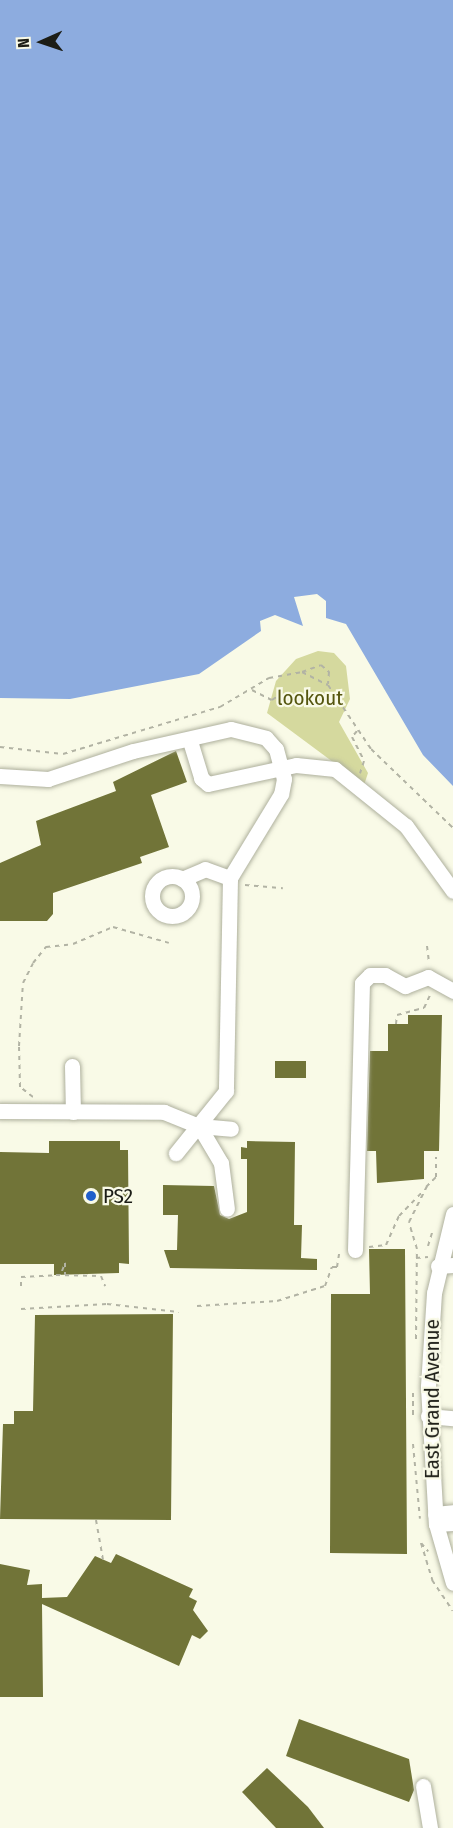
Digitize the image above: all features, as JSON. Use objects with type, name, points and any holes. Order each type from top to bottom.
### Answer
[{"type":"street","points":[[0,777],[48,779],[133,751],[190,741],[231,729],[250,731],[266,738],[282,767],[275,810],[230,878],[219,1060],[222,1102],[176,1153]]},
{"type":"street","points":[[190,741],[201,778],[208,784],[282,767],[335,769],[406,826],[453,891]]},
{"type":"street","points":[[182,879],[205,869],[230,878]]},
{"type":"street","points":[[355,1250],[362,984],[370,975],[385,975],[405,986],[428,977],[453,991]]},
{"type":"street","points":[[72,1066],[75,1116]]},
{"type":"street","points":[[0,1111],[75,1116],[164,1112],[199,1126],[231,1129]]},
{"type":"street","points":[[199,1126],[221,1163],[226,1209]]},
{"type":"street","name":"East Grand Avenue","points":[[453,1214],[442,1263],[428,1416],[436,1519],[453,1583]]},
{"type":"street","points":[[428,1416],[453,1418]]},
{"type":"street","points":[[436,1519],[453,1512]]},
{"type":"street","points":[[436,1519],[453,1523]]},
{"type":"street","points":[[423,1786],[430,1828]]},
{"type":"path","points":[[0,747],[63,754],[220,707],[279,674],[302,672],[321,665],[329,672],[328,685]]},
{"type":"path","points":[[302,672],[328,685],[357,731],[453,828]]},
{"type":"path","points":[[252,689],[272,700],[279,696]]},
{"type":"path","points":[[354,784],[364,765],[352,737],[357,731]]},
{"type":"path","points":[[245,885],[283,888]]},
{"type":"path","points":[[33,1112],[34,1098],[20,1087],[19,1046],[23,983],[33,963],[46,947],[73,944],[113,927],[169,943]]},
{"type":"path","points":[[396,1024],[397,1015],[424,1008],[431,989]]},
{"type":"path","points":[[373,1246],[388,1243],[399,1216],[436,1177],[436,1157]]},
{"type":"path","points":[[413,1319],[416,1258],[410,1222],[416,1215],[411,1210],[427,1186]]},
{"type":"path","points":[[197,1306],[251,1304],[259,1299],[277,1301],[325,1286],[332,1267],[338,1267],[339,1249]]},
{"type":"path","points":[[416,1258],[442,1263]]},
{"type":"path","points":[[62,1271],[65,1263],[65,1275]]},
{"type":"path","points":[[21,1286],[21,1277],[65,1275],[101,1276],[105,1286]]},
{"type":"path","points":[[21,1309],[107,1304],[179,1312]]},
{"type":"path","points":[[412,1444],[420,1519]]},
{"type":"path","points":[[96,1520],[103,1559]]},
{"type":"path","points":[[430,1556],[421,1543],[432,1580],[453,1611]]},
{"type":"green space","name":"lookout","points":[[318,651],[334,653],[346,666],[350,699],[339,722],[368,773],[364,785],[267,713],[276,681],[296,659]]},
{"type":"water","points":[[0,0],[453,0],[453,786],[423,755],[346,624],[326,618],[326,601],[317,594],[294,597],[303,626],[275,615],[260,621],[261,631],[199,674],[70,699],[0,698]]},
{"type":"building","points":[[176,751],[187,782],[151,795],[169,847],[140,857],[142,863],[53,893],[53,914],[47,921],[0,921],[0,863],[41,845],[36,821],[116,791],[113,782]]},
{"type":"building","points":[[408,1015],[442,1015],[439,1151],[424,1151],[424,1179],[377,1183],[376,1151],[367,1151],[370,1051],[388,1051],[388,1024],[408,1024]]},
{"type":"building","points":[[275,1061],[306,1061],[306,1078],[275,1078]]},
{"type":"building","name":"PS2","points":[[49,1141],[120,1141],[120,1150],[128,1150],[129,1264],[119,1263],[119,1273],[54,1275],[54,1264],[0,1264],[0,1152],[49,1153]]},
{"type":"building","points":[[247,1141],[295,1142],[294,1225],[302,1225],[301,1258],[317,1259],[317,1270],[170,1268],[164,1250],[177,1250],[178,1215],[163,1215],[163,1185],[214,1186],[220,1215],[229,1219],[247,1212],[247,1159],[241,1159],[241,1147],[247,1148]]},
{"type":"building","points":[[369,1249],[405,1249],[407,1554],[330,1553],[331,1294],[370,1294]]},
{"type":"building","points":[[173,1314],[171,1520],[0,1519],[3,1424],[14,1424],[14,1411],[33,1411],[35,1315]]},
{"type":"building","points":[[116,1554],[193,1589],[189,1597],[197,1601],[193,1610],[208,1631],[200,1639],[192,1635],[179,1666],[42,1604],[43,1697],[0,1697],[0,1564],[30,1570],[27,1585],[42,1584],[42,1598],[67,1597],[95,1556],[111,1563]]},
{"type":"building","points":[[299,1719],[409,1759],[414,1790],[409,1802],[286,1756]]},
{"type":"building","points":[[267,1768],[308,1807],[324,1828],[276,1828],[242,1792]]},
{"type":"place","name":"PS2","points":[[91,1196]]}]
